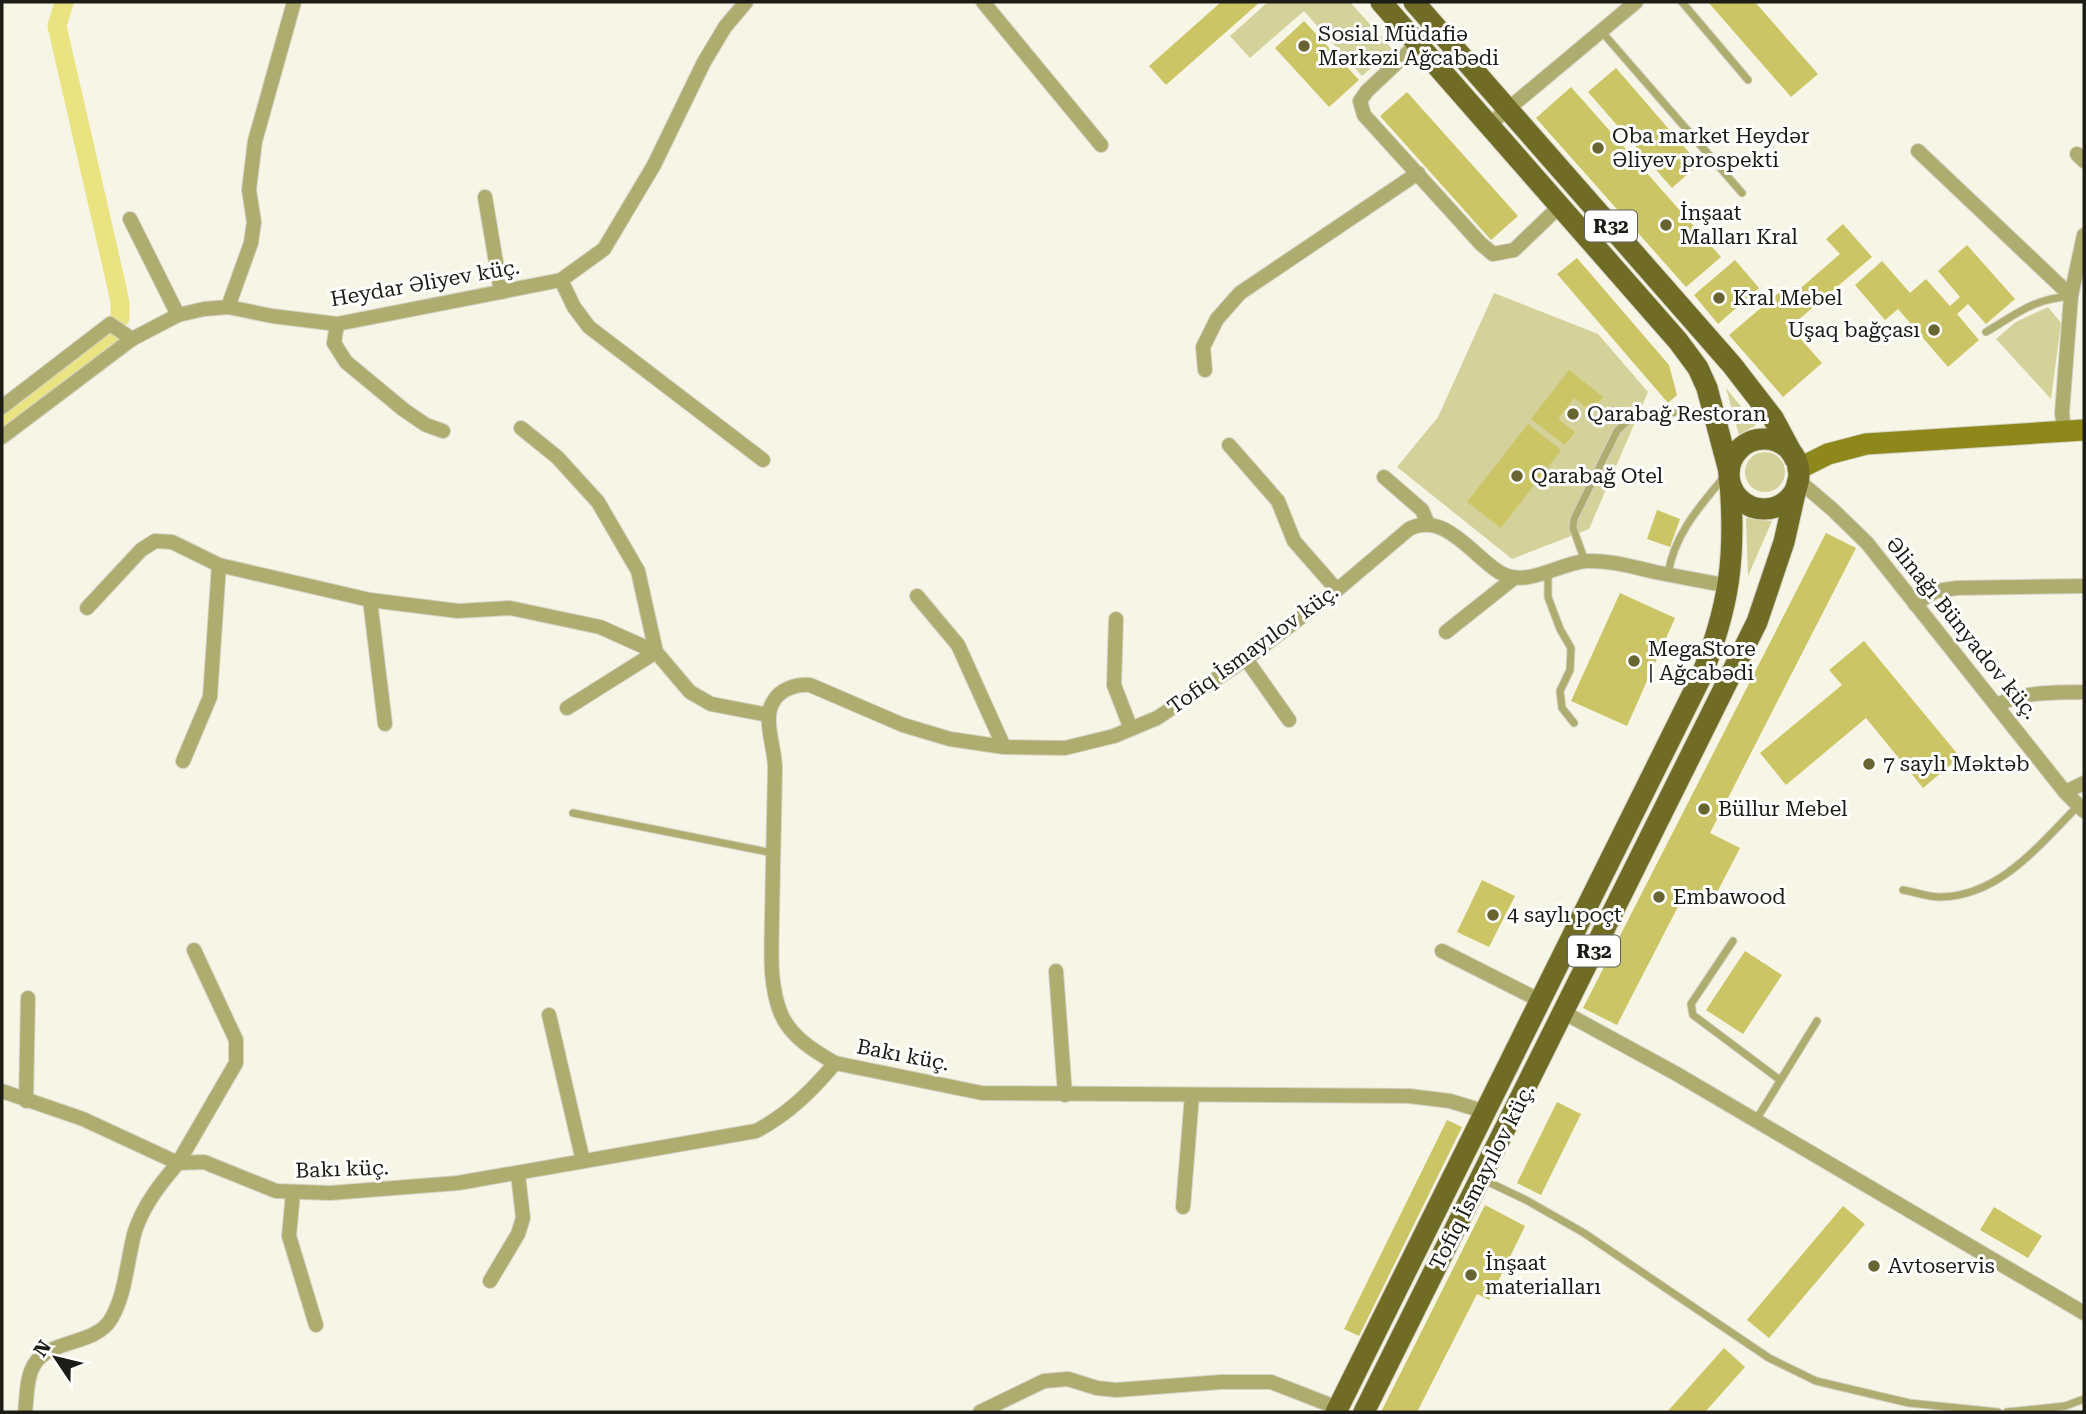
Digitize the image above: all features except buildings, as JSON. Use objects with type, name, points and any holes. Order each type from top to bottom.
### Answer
[{"type":"main road","name":"R32","points":[[1337,1410],[1701,677],[1717,637],[1728,586],[1734,529],[1729,477],[1715,412],[1698,368],[1561,205],[1381,2]]},
{"type":"main road","name":"R32","points":[[1414,2],[1732,365],[1773,418],[1797,469]]},
{"type":"main road","points":[[1762,439],[1782,444],[1797,469],[1794,491],[1786,501],[1765,509],[1753,508],[1734,494],[1729,477],[1736,453],[1753,441],[1762,439]]},
{"type":"main road","name":"Tofiq İsmayılov küç.","points":[[1364,1412],[1757,622],[1784,542],[1797,469]]},
{"type":"main road","points":[[1541,1001],[1563,1012]]},
{"type":"main road","points":[[1383,1320],[1405,1329]]},
{"type":"street","points":[[228,307],[251,243],[254,222],[249,190],[255,141],[294,2]]},
{"type":"street","name":"Heydar Əliyev küç.","points":[[2,437],[132,339],[178,315],[228,307],[272,316],[337,324],[561,280],[604,249],[654,165],[704,62],[725,27],[746,2]]},
{"type":"street","points":[[983,2],[1101,145]]},
{"type":"street","points":[[1490,124],[1636,2]]},
{"type":"street","points":[[1418,43],[1367,91],[1360,101],[1364,115],[1493,254],[1514,250],[1561,205]]},
{"type":"street","points":[[1918,150],[2071,296]]},
{"type":"street","points":[[1205,370],[1203,347],[1217,319],[1240,293],[1418,173]]},
{"type":"street","points":[[485,197],[501,292]]},
{"type":"street","points":[[130,219],[178,315]]},
{"type":"street","points":[[1797,469],[1828,454],[1866,444],[2074,431],[2062,412],[2071,296],[2084,235]]},
{"type":"street","points":[[561,280],[574,307],[589,327],[763,460]]},
{"type":"street","points":[[2,407],[110,324],[132,339]]},
{"type":"street","points":[[337,324],[334,343],[345,362],[404,410],[426,425],[443,431]]},
{"type":"street","points":[[521,428],[557,457],[598,502],[638,571],[656,652]]},
{"type":"street","points":[[1229,445],[1278,501],[1294,541],[1337,590]]},
{"type":"street","name":"Əlinağı Bünyadov küç.","points":[[1797,469],[1867,543],[2065,792],[2081,808]]},
{"type":"street","points":[[1384,477],[1422,510],[1428,524],[1448,531],[1500,573],[1514,578]]},
{"type":"street","name":"Tofiq İsmayılov küç.","points":[[769,715],[772,702],[782,692],[794,686],[810,685],[903,726],[950,739],[1004,747],[1065,748],[1114,736],[1157,718],[1247,659],[1337,590],[1409,529],[1418,524],[1428,524]]},
{"type":"street","points":[[87,608],[141,550],[155,541],[172,542],[219,565],[370,600],[458,611],[510,608],[600,627],[656,652],[690,692],[711,704],[769,715],[776,759],[772,976],[775,995],[791,1030],[812,1050],[835,1063]]},
{"type":"street","points":[[1447,632],[1514,578],[1585,561],[1608,562],[1728,586]]},
{"type":"street","points":[[183,761],[210,696],[219,565]]},
{"type":"street","points":[[1915,604],[1936,591],[1957,588],[2084,586]]},
{"type":"street","points":[[917,596],[958,645],[1004,747]]},
{"type":"street","points":[[370,600],[385,724]]},
{"type":"street","points":[[1116,619],[1115,685],[1131,729]]},
{"type":"street","points":[[567,708],[656,652]]},
{"type":"street","points":[[1247,659],[1289,720]]},
{"type":"street","points":[[1997,705],[2012,697],[2029,694],[2084,692]]},
{"type":"street","points":[[2065,792],[2084,783]]},
{"type":"street","points":[[25,1412],[34,1363],[58,1348],[97,1334],[110,1322],[116,1309],[136,1229],[158,1187],[178,1163],[236,1063],[236,1040],[194,950]]},
{"type":"street","points":[[1442,951],[1541,1001]]},
{"type":"street","points":[[1056,971],[1065,1095]]},
{"type":"street","points":[[26,1101],[29,998]]},
{"type":"street","points":[[1563,1012],[1755,1120],[2084,1312]]},
{"type":"street","points":[[549,1015],[583,1161]]},
{"type":"street","name":"Bakı küç.","points":[[2,1091],[83,1119],[178,1163],[204,1162],[276,1191],[293,1193],[330,1193],[458,1183],[756,1131],[794,1106],[835,1063],[982,1093],[1409,1096],[1451,1101],[1486,1112]]},
{"type":"street","points":[[1183,1207],[1192,1095]]},
{"type":"street","points":[[490,1281],[518,1234],[523,1218],[518,1174]]},
{"type":"street","points":[[293,1193],[289,1236],[316,1325]]},
{"type":"street","points":[[980,1412],[1044,1381],[1068,1379],[1097,1388],[1116,1390],[1221,1382],[1270,1382],[1337,1410]]},
{"type":"lane","points":[[1682,2],[1748,80]]},
{"type":"lane","points":[[1602,32],[1742,193]]},
{"type":"lane","points":[[1986,332],[2037,302],[2071,296]]},
{"type":"lane","points":[[1585,561],[1573,528],[1574,519],[1617,431],[1627,419],[1636,413],[1715,412]]},
{"type":"lane","points":[[1667,575],[1670,557],[1690,518],[1729,477]]},
{"type":"lane","points":[[1548,572],[1548,597],[1560,629],[1572,648],[1570,670],[1560,691],[1562,708],[1574,723]]},
{"type":"lane","points":[[1903,890],[1939,897],[1973,892],[2015,869],[2081,808]]},
{"type":"lane","points":[[573,814],[773,853]]},
{"type":"lane","points":[[1733,941],[1691,1004],[1693,1015],[1780,1080]]},
{"type":"lane","points":[[1755,1120],[1817,1021]]},
{"type":"lane","points":[[1482,1179],[1584,1233],[1769,1359],[1816,1381],[1909,1403],[1998,1412]]},
{"type":"lane","points":[[2007,1412],[2065,1406],[2084,1399]]},
{"type":"shaded area","points":[[1268,2],[1350,2],[1392,49],[1362,76],[1304,11],[1250,58],[1230,36]]},
{"type":"shaded area","points":[[1494,293],[1598,334],[1648,392],[1589,529],[1512,559],[1397,467],[1438,417]]},
{"type":"shaded area","points":[[2048,307],[2061,323],[2051,399],[1996,339],[2016,322]]},
{"type":"shaded area","points":[[1726,388],[1756,425],[1739,435]]},
{"type":"shaded area","points":[[1765,452],[1773,453],[1779,458],[1784,464],[1784,480],[1779,486],[1773,491],[1765,492],[1757,491],[1751,486],[1746,480],[1745,472],[1746,464],[1751,458],[1757,453]]},
{"type":"shaded area","points":[[1746,518],[1772,521],[1748,576]]},
{"type":"waterway","points":[[64,2],[57,26],[117,288],[120,318]]},
{"type":"waterway","points":[[2,419],[110,336]]},
{"type":"place","name":"Sosial Müdafiə Mərkəzi Ağcabədi","points":[[1304,46]]},
{"type":"place","name":"Oba market Heydər Əliyev prospekti","points":[[1598,148]]},
{"type":"place","name":"İnşaat Malları Kral","points":[[1666,225]]},
{"type":"place","name":"Kral Mebel","points":[[1719,298]]},
{"type":"place","name":"Uşaq bağçası","points":[[1934,330]]},
{"type":"place","name":"Qarabağ Restoran","points":[[1573,414]]},
{"type":"place","name":"Qarabağ Otel","points":[[1517,476]]},
{"type":"place","name":"MegaStore | Ağcabədi","points":[[1634,661]]},
{"type":"place","name":"7 saylı Məktəb","points":[[1869,764]]},
{"type":"place","name":"Büllur Mebel","points":[[1704,809]]},
{"type":"place","name":"Embawood","points":[[1659,897]]},
{"type":"place","name":"4 saylı poçt","points":[[1493,915]]},
{"type":"place","name":"Avtoservis","points":[[1874,1266]]},
{"type":"place","name":"İnşaat materialları","points":[[1471,1275]]}]
